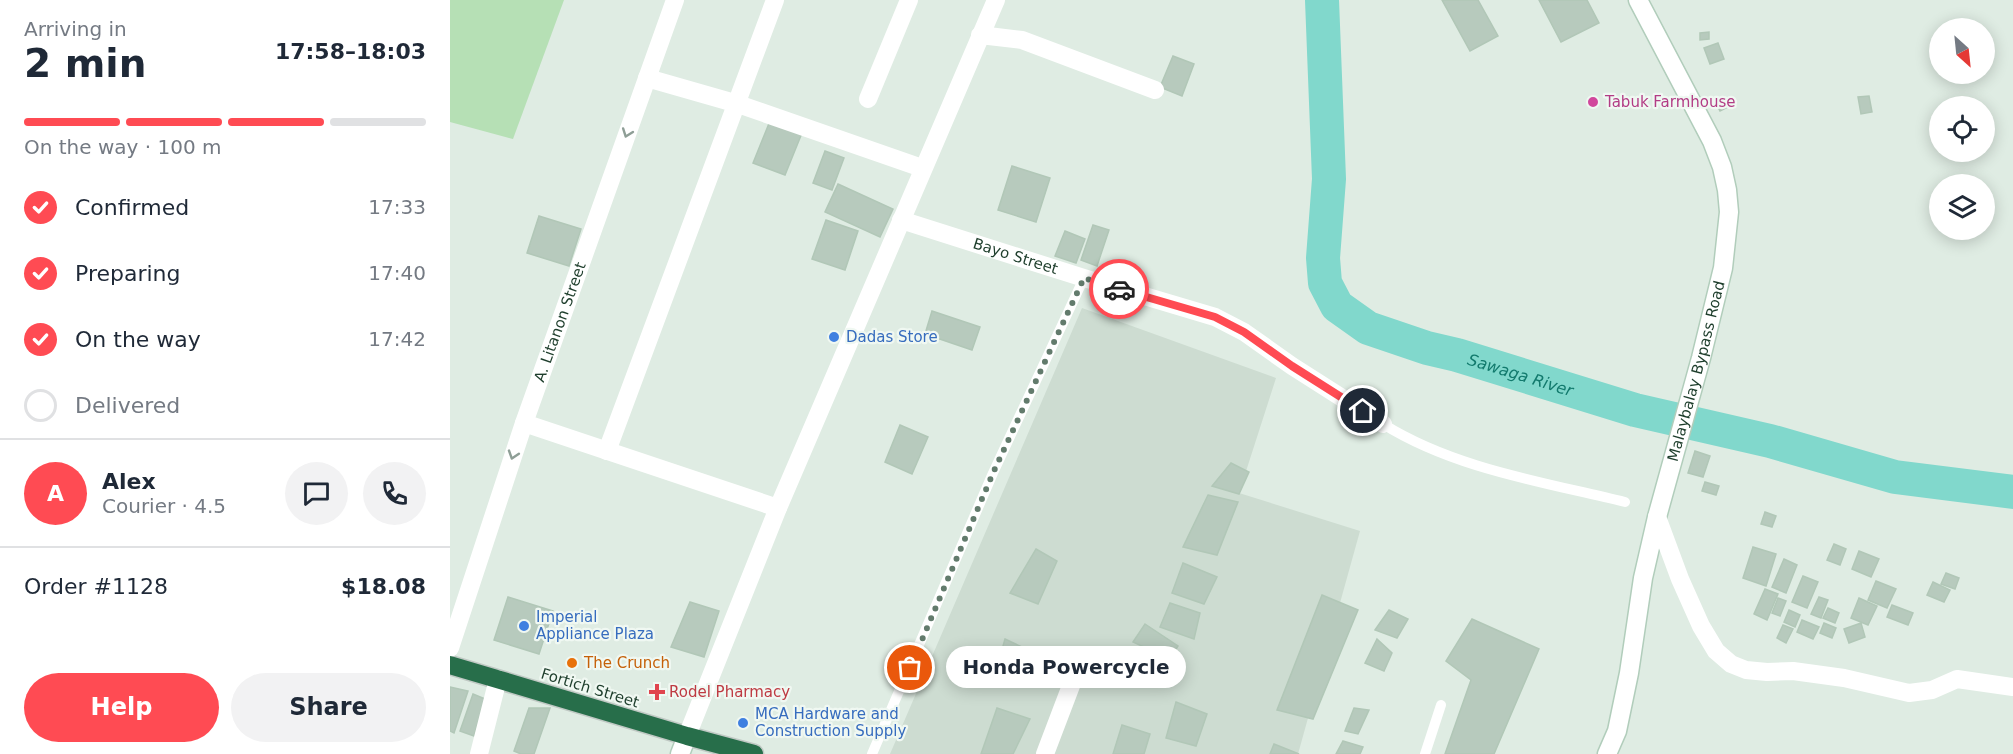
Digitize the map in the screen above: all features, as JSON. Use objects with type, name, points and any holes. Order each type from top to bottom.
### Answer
[{"type":"highway","name":"Fortich Street","points":[[450,665],[754,754]]},
{"type":"street","name":"A. Litanon Street","points":[[450,648],[524,423],[675,0]]},
{"type":"street","points":[[607,451],[775,0]]},
{"type":"street","points":[[868,99],[909,0]]},
{"type":"street","points":[[680,754],[778,508],[996,0]]},
{"type":"street","name":"Malaybalay Bypass Road","points":[[1607,754],[1617,731],[1657,518],[1701,358],[1726,248],[1729,212],[1722,167],[1712,141],[1638,0]]},
{"type":"street","points":[[980,35],[1022,40],[1155,90]]},
{"type":"street","points":[[647,78],[738,104],[922,168]]},
{"type":"street","name":"Bayo Street","points":[[901,220],[1215,317],[1244,332],[1292,366],[1383,424]]},
{"type":"street","points":[[524,423],[778,508]]},
{"type":"street","points":[[1657,518],[1701,626],[1716,651],[1731,664],[1746,670],[1793,671],[1844,678],[1909,693],[1932,690],[1958,680],[2013,687]]},
{"type":"street","points":[[479,754],[498,679]]},
{"type":"street","points":[[1045,754],[1072,683]]},
{"type":"lane","points":[[872,754],[993,473],[1084,278]]},
{"type":"lane","points":[[1383,424],[1402,436],[1488,468],[1625,502]]},
{"type":"lane","points":[[1425,754],[1441,705]]},
{"type":"shaded area","points":[[1082,308],[1276,378],[1239,493],[1360,531],[1298,754],[890,754]]},
{"type":"green space","points":[[450,0],[564,0],[513,139],[450,122]]},
{"type":"building","points":[[1442,0],[1478,0],[1498,36],[1470,51]]},
{"type":"building","points":[[1539,0],[1587,0],[1599,23],[1561,42]]},
{"type":"building","points":[[1709,32],[1709,39],[1700,40],[1700,33]]},
{"type":"building","points":[[1718,43],[1724,59],[1710,64],[1704,48]]},
{"type":"building","points":[[1173,56],[1194,64],[1182,96],[1160,87]]},
{"type":"building","points":[[1869,96],[1872,112],[1861,114],[1858,97]]},
{"type":"building","points":[[1724,100],[1728,107],[1720,111],[1716,103]]},
{"type":"building","points":[[770,121],[802,133],[785,175],[753,163]]},
{"type":"building","points":[[825,151],[844,158],[832,190],[813,183]]},
{"type":"building","points":[[1012,166],[1050,178],[1036,222],[998,210]]},
{"type":"building","points":[[838,184],[893,209],[880,237],[825,212]]},
{"type":"building","points":[[539,216],[581,229],[569,266],[527,253]]},
{"type":"building","points":[[826,220],[858,231],[845,270],[812,259]]},
{"type":"building","points":[[1093,225],[1109,230],[1097,266],[1081,260]]},
{"type":"building","points":[[1065,231],[1085,239],[1076,263],[1055,256]]},
{"type":"building","points":[[932,311],[980,327],[972,350],[925,334]]},
{"type":"building","points":[[900,425],[928,437],[912,474],[885,462]]},
{"type":"building","points":[[1695,451],[1710,456],[1703,477],[1688,473]]},
{"type":"building","points":[[1231,463],[1249,472],[1239,494],[1212,486]]},
{"type":"building","points":[[1705,482],[1719,486],[1716,495],[1702,491]]},
{"type":"building","points":[[1208,495],[1238,502],[1217,555],[1183,547]]},
{"type":"building","points":[[1765,512],[1776,516],[1772,527],[1761,524]]},
{"type":"building","points":[[1834,544],[1846,549],[1840,565],[1827,560]]},
{"type":"building","points":[[1753,547],[1776,554],[1766,586],[1743,578]]},
{"type":"building","points":[[1036,549],[1057,561],[1038,604],[1010,593]]},
{"type":"building","points":[[1859,551],[1879,559],[1871,577],[1852,569]]},
{"type":"building","points":[[1784,559],[1797,565],[1786,593],[1772,587]]},
{"type":"building","points":[[1183,563],[1217,577],[1204,604],[1172,593]]},
{"type":"building","points":[[1946,573],[1959,578],[1955,589],[1941,584]]},
{"type":"building","points":[[1803,576],[1818,582],[1807,608],[1792,602]]},
{"type":"building","points":[[1876,581],[1896,589],[1887,608],[1868,600]]},
{"type":"building","points":[[1933,582],[1950,590],[1944,602],[1927,595]]},
{"type":"building","points":[[1765,589],[1778,594],[1767,620],[1754,614]]},
{"type":"building","points":[[1322,595],[1358,610],[1313,719],[1277,710]]},
{"type":"building","name":"Imperial Appliance Plaza","points":[[508,597],[553,611],[539,654],[494,640]]},
{"type":"building","points":[[1819,597],[1828,600],[1821,618],[1811,614]]},
{"type":"building","points":[[1778,598],[1786,601],[1780,616],[1772,613]]},
{"type":"building","points":[[1859,598],[1877,606],[1868,625],[1851,618]]},
{"type":"building","points":[[690,602],[719,611],[704,657],[671,647]]},
{"type":"building","points":[[1170,603],[1200,613],[1194,639],[1160,627]]},
{"type":"building","points":[[1892,605],[1913,613],[1908,625],[1887,617]]},
{"type":"building","points":[[1828,608],[1839,613],[1835,623],[1823,618]]},
{"type":"building","points":[[1389,610],[1408,619],[1397,638],[1375,630]]},
{"type":"building","points":[[1789,610],[1800,615],[1795,627],[1784,622]]},
{"type":"building","points":[[1472,619],[1539,649],[1494,754],[1445,754],[1471,680],[1446,661]]},
{"type":"building","points":[[1802,620],[1819,627],[1813,639],[1797,632]]},
{"type":"building","points":[[1824,623],[1836,628],[1832,638],[1820,633]]},
{"type":"building","points":[[1861,623],[1865,637],[1849,643],[1844,629]]},
{"type":"building","points":[[1145,624],[1178,646],[1170,659],[1133,642]]},
{"type":"building","points":[[1783,625],[1793,629],[1786,643],[1777,638]]},
{"type":"building","points":[[1005,639],[1024,648],[1015,672],[999,660]]},
{"type":"building","points":[[1377,639],[1392,653],[1384,671],[1365,663]]},
{"type":"building","points":[[450,687],[468,691],[454,733],[450,731]]},
{"type":"building","points":[[473,694],[485,699],[474,736],[460,731]]},
{"type":"building","points":[[1176,702],[1207,714],[1196,746],[1166,738]]},
{"type":"building","points":[[529,708],[550,708],[534,754],[521,754],[514,751]]},
{"type":"building","points":[[997,708],[1030,719],[1013,754],[981,754]]},
{"type":"building","points":[[1354,708],[1369,710],[1358,734],[1345,731]]},
{"type":"building","points":[[1122,725],[1150,734],[1144,754],[1113,754]]},
{"type":"building","points":[[1343,741],[1363,747],[1360,754],[1336,754]]},
{"type":"building","points":[[1274,744],[1299,754],[1270,754]]},
{"type":"waterway","name":"Sawaga River","points":[[1322,0],[1329,179],[1323,258],[1325,283],[1337,306],[1368,328],[1635,410],[1770,441],[1895,477],[2013,492]]},
{"type":"way so far","points":[[910,668],[993,473],[1084,278],[1119,289]]},
{"type":"place","name":"Tabuk Farmhouse","points":[[1593,102]]},
{"type":"place","name":"Dadas Store","points":[[834,337]]},
{"type":"place","name":"Imperial Appliance Plaza","points":[[524,626]]},
{"type":"place","name":"The Crunch","points":[[572,663]]},
{"type":"place","name":"Honda Powercycle","points":[[910,668]]},
{"type":"place","name":"Rodel Pharmacy","points":[[657,692]]},
{"type":"place","name":"MCA Hardware and Construction Supply","points":[[743,723]]},
{"type":"route","points":[[1119,289],[1215,317],[1244,332],[1363,411]]}]
